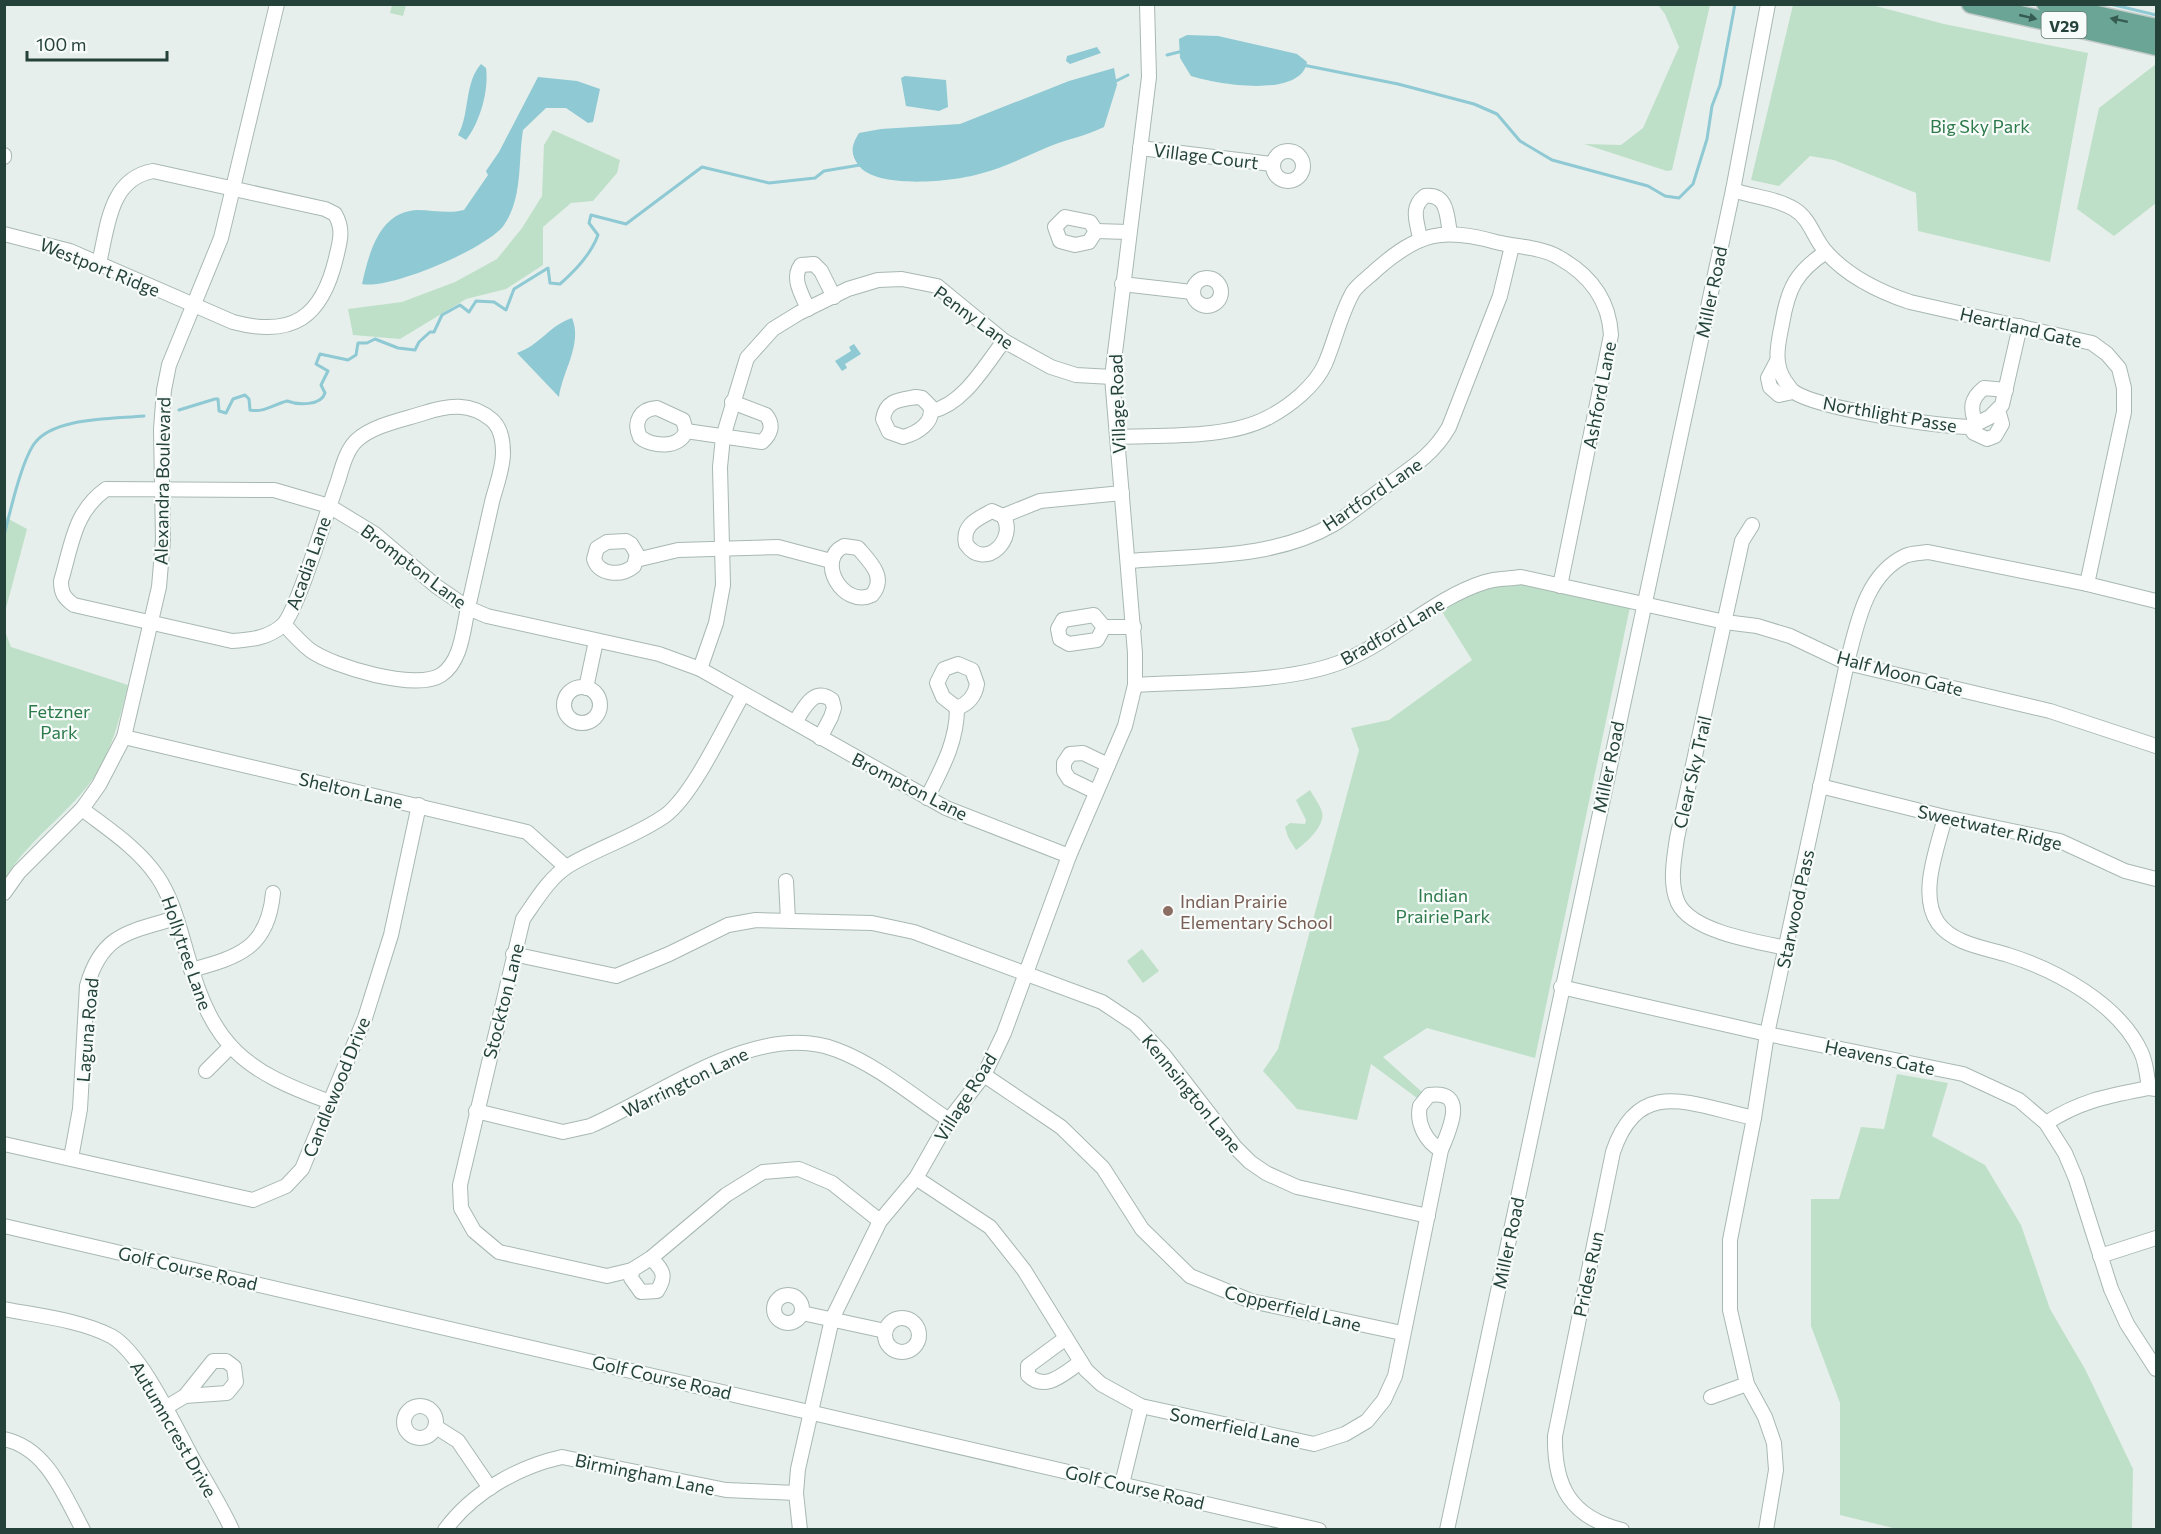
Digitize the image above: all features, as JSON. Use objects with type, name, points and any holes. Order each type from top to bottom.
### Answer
[{"type":"main road","name":"V29","points":[[1971,4],[2157,46]]},
{"type":"main road","name":"V29","points":[[2046,4],[2157,28]]},
{"type":"street","name":"Alexandra Boulevard","points":[[4,893],[20,872],[82,808],[99,785],[124,736],[160,576],[163,540],[164,390],[170,365],[221,238],[277,4]]},
{"type":"street","name":"Village Road","points":[[800,1530],[796,1492],[798,1469],[832,1319],[880,1221],[916,1178],[949,1120],[984,1075],[1004,1033],[1069,856],[1125,726],[1135,685],[1134,627],[1112,377],[1128,232],[1149,77],[1147,4]]},
{"type":"street","name":"Miller Road","points":[[1447,1530],[1733,189],[1768,4]]},
{"type":"street","name":"Village Court","points":[[1140,148],[1272,164]]},
{"type":"street","points":[[99,263],[113,203],[120,189],[130,179],[153,171],[234,188]]},
{"type":"street","name":"Westport Ridge","points":[[4,234],[70,251],[233,322],[252,327],[277,327],[309,313],[329,286],[342,232],[335,214],[325,209],[234,188]]},
{"type":"street","name":"Heartland Gate","points":[[1733,189],[1781,202],[1796,210],[1809,225],[1826,252],[1849,272],[1886,294],[1910,302],[2092,343],[2107,354],[2119,368],[2124,388],[2124,412],[2086,584]]},
{"type":"street","points":[[1420,238],[1414,208],[1417,201],[1425,196],[1438,197],[1444,203],[1450,234]]},
{"type":"street","points":[[1096,231],[1128,232]]},
{"type":"street","name":"Ashford Lane","points":[[1117,437],[1246,428],[1271,416],[1310,386],[1324,366],[1342,314],[1354,290],[1402,249],[1420,238],[1450,234],[1473,235],[1553,254],[1576,266],[1599,292],[1610,320],[1610,352],[1560,586]]},
{"type":"street","name":"Hartford Lane","points":[[1128,561],[1257,550],[1299,540],[1334,524],[1423,460],[1442,440],[1449,427],[1500,296],[1512,246]]},
{"type":"street","name":"Northlight Passe","points":[[1826,252],[1805,267],[1791,286],[1783,318],[1777,362],[1784,380],[1794,392],[1819,402],[1943,426],[1973,425],[1980,437],[1995,436],[2002,424],[1998,410],[2006,390],[2020,326]]},
{"type":"street","points":[[808,309],[796,281],[797,271],[801,265],[814,264],[821,271],[834,297]]},
{"type":"street","name":"Penny Lane","points":[[700,669],[716,623],[723,585],[720,467],[723,437],[747,358],[773,329],[834,297],[878,280],[902,279],[937,286],[1004,341],[1064,372],[1112,377]]},
{"type":"street","points":[[1122,284],[1192,292]]},
{"type":"street","points":[[932,411],[942,409],[961,396],[1004,341]]},
{"type":"street","points":[[1973,425],[1971,410],[1976,394],[1984,388],[2006,390]]},
{"type":"street","points":[[686,431],[762,442],[769,436],[771,428],[766,415],[732,402]]},
{"type":"street","name":"Acadia Lane","points":[[162,488],[106,489],[90,501],[81,515],[61,581],[65,599],[74,604],[232,641],[253,640],[284,624],[296,602],[329,506],[356,441],[375,429],[446,406],[463,406],[485,414],[497,425],[503,455],[456,657],[442,674],[414,682],[336,665],[310,650],[284,624]]},
{"type":"street","name":"Brompton Lane","points":[[162,488],[274,490],[329,506],[375,534],[436,586],[468,608],[487,616],[659,654],[700,669],[927,798],[1069,856]]},
{"type":"street","points":[[1004,516],[1040,501],[1122,493]]},
{"type":"street","name":"Clear Sky Trail","points":[[1752,525],[1742,541],[1672,868],[1679,905],[1703,925],[1727,935],[1787,948]]},
{"type":"street","points":[[636,560],[678,550],[778,548],[831,561]]},
{"type":"street","name":"Starwood Pass","points":[[1766,1530],[1776,1470],[1774,1443],[1747,1384],[1730,1311],[1730,1240],[1754,1118],[1767,1034],[1847,663],[1862,608],[1872,586],[1887,568],[1906,555],[1928,552],[2157,601]]},
{"type":"street","name":"Bradford Lane","points":[[1135,685],[1279,676],[1317,671],[1347,660],[1379,643],[1458,592],[1487,581],[1521,577],[1643,603]]},
{"type":"street","name":"Half Moon Gate","points":[[1643,603],[1725,622],[1757,626],[1790,636],[1847,663],[2050,711],[2157,746]]},
{"type":"street","points":[[1104,627],[1134,627]]},
{"type":"street","points":[[586,688],[596,641]]},
{"type":"street","name":"Stockton Lane","points":[[743,694],[686,793],[668,813],[634,835],[566,867],[541,894],[523,919],[460,1185],[461,1208],[474,1231],[499,1252],[607,1276],[632,1270],[651,1258],[726,1195],[763,1173],[800,1169],[832,1183],[880,1221]]},
{"type":"street","points":[[795,722],[811,699],[818,695],[827,696],[832,700],[834,708],[820,738]]},
{"type":"street","points":[[927,798],[950,753],[957,726],[957,708]]},
{"type":"street","name":"Shelton Lane","points":[[124,736],[527,832],[566,867]]},
{"type":"street","points":[[1096,792],[1069,779],[1064,771],[1067,757],[1070,754],[1083,753],[1108,765]]},
{"type":"street","name":"Sweetwater Ridge","points":[[1820,786],[1945,817],[2060,841],[2125,871],[2157,879]]},
{"type":"street","name":"Candlewood Drive","points":[[4,1144],[253,1200],[286,1186],[302,1169],[365,1018],[391,935],[419,805]]},
{"type":"street","name":"Hollytree Lane","points":[[82,808],[148,864],[163,886],[177,918],[207,1015],[230,1047],[266,1076],[330,1102]]},
{"type":"street","points":[[1945,817],[1929,894],[1938,922],[1948,933],[1969,944],[2011,956],[2060,977],[2101,1005],[2125,1026],[2142,1053],[2153,1088],[2072,1106],[2046,1123]]},
{"type":"street","points":[[786,881],[788,920]]},
{"type":"street","points":[[192,970],[230,960],[258,941],[269,918],[273,893]]},
{"type":"street","name":"Laguna Road","points":[[71,1158],[80,1108],[87,986],[92,970],[109,944],[132,932],[177,918]]},
{"type":"street","name":"Kennsington Lane","points":[[513,954],[616,976],[669,954],[728,925],[788,920],[872,923],[898,928],[1026,972],[1102,1002],[1135,1024],[1163,1054],[1235,1147],[1250,1162],[1266,1173],[1297,1186],[1428,1216]]},
{"type":"street","name":"Heavens Gate","points":[[1562,987],[1767,1034],[1963,1074],[2019,1101],[2046,1123],[2065,1153],[2076,1179],[2100,1256],[2127,1324],[2157,1369]]},
{"type":"street","name":"Warrington Lane","points":[[476,1111],[562,1132],[590,1126],[754,1048],[806,1042],[836,1049],[857,1060],[949,1120]]},
{"type":"street","points":[[206,1071],[230,1047]]},
{"type":"street","name":"Copperfield Lane","points":[[984,1075],[1061,1127],[1103,1168],[1142,1229],[1190,1276],[1251,1301],[1402,1334]]},
{"type":"street","name":"Prides Run","points":[[1622,1530],[1607,1526],[1585,1515],[1564,1494],[1555,1460],[1555,1436],[1613,1152],[1620,1130],[1636,1110],[1658,1101],[1681,1102],[1754,1118]]},
{"type":"street","name":"Somerfield Lane","points":[[916,1178],[990,1227],[1024,1270],[1081,1362],[1101,1384],[1141,1406],[1314,1444],[1345,1434],[1367,1421],[1384,1400],[1395,1376],[1442,1150]]},
{"type":"street","name":"Golf Course Road","points":[[4,1226],[1319,1530]]},
{"type":"street","points":[[2100,1256],[2157,1238]]},
{"type":"street","points":[[632,1270],[634,1286],[641,1292],[657,1291],[663,1277],[663,1270],[651,1258]]},
{"type":"street","name":"Autumncrest Drive","points":[[4,1309],[89,1328],[112,1337],[125,1347],[139,1364],[165,1408],[232,1530]]},
{"type":"street","points":[[802,1312],[885,1331]]},
{"type":"street","points":[[1066,1338],[1036,1358],[1028,1366],[1028,1375],[1040,1383],[1048,1383],[1081,1362]]},
{"type":"street","points":[[1711,1397],[1747,1384]]},
{"type":"street","points":[[165,1408],[185,1396]]},
{"type":"street","points":[[1122,1484],[1141,1406]]},
{"type":"street","points":[[436,1427],[458,1441],[490,1488]]},
{"type":"street","points":[[4,1439],[28,1448],[48,1467],[83,1530]]},
{"type":"street","name":"Birmingham Lane","points":[[445,1530],[459,1511],[490,1488],[540,1462],[562,1457],[726,1490],[796,1492]]},
{"type":"green space","points":[[392,5],[406,5],[403,16],[390,13]]},
{"type":"green space","points":[[1658,5],[1710,5],[1672,170],[1667,171],[1584,144],[1621,145],[1643,128],[1679,47],[1665,14]]},
{"type":"green space","name":"Big Sky Park","points":[[1793,5],[1872,5],[1944,24],[2088,53],[2050,262],[1918,231],[1916,193],[1834,160],[1810,156],[1779,186],[1751,180]]},
{"type":"green space","points":[[2156,64],[2156,203],[2114,236],[2077,209],[2099,108]]},
{"type":"green space","points":[[553,130],[620,160],[617,173],[593,201],[571,203],[543,227],[543,265],[506,289],[466,299],[400,339],[353,335],[348,309],[402,302],[455,282],[497,259],[522,228],[542,196],[544,145]]},
{"type":"green space","points":[[5,517],[27,529],[5,612]]},
{"type":"green space","name":"Indian Prairie Park","points":[[1518,583],[1630,607],[1535,1058],[1427,1028],[1383,1057],[1422,1092],[1417,1098],[1371,1064],[1357,1120],[1297,1109],[1263,1071],[1278,1049],[1359,750],[1351,728],[1389,720],[1472,660],[1441,610],[1478,592]]},
{"type":"green space","name":"Fetzner Park","points":[[5,631],[11,647],[128,685],[114,734],[99,769],[82,793],[35,840],[5,879]]},
{"type":"green space","points":[[1310,790],[1322,812],[1321,823],[1314,834],[1296,850],[1285,827],[1290,823],[1305,824],[1306,820],[1296,800]]},
{"type":"green space","points":[[1142,949],[1159,971],[1143,983],[1127,961]]},
{"type":"green space","points":[[1897,1074],[1948,1083],[1932,1136],[1985,1165],[2021,1225],[2050,1309],[2085,1369],[2133,1469],[2132,1529],[1901,1530],[1840,1515],[1840,1403],[1811,1326],[1811,1199],[1839,1199],[1861,1127],[1884,1129]]},
{"type":"water","points":[[1187,35],[1218,36],[1297,54],[1307,62],[1301,74],[1290,81],[1274,85],[1237,85],[1203,79],[1191,76],[1180,58],[1179,39]]},
{"type":"water","points":[[1097,47],[1101,53],[1070,64],[1066,61],[1067,56]]},
{"type":"water","points":[[481,64],[486,68],[485,96],[475,124],[466,140],[458,135],[462,127],[469,89]]},
{"type":"water","points":[[1114,68],[1117,85],[1104,127],[1055,144],[997,169],[951,179],[898,181],[868,173],[859,166],[854,158],[853,146],[859,133],[881,129],[960,124],[1069,81]]},
{"type":"water","points":[[905,76],[946,80],[948,107],[939,111],[906,106],[901,78]]},
{"type":"water","points":[[538,77],[577,81],[600,89],[593,122],[588,123],[566,108],[546,108],[523,130],[517,191],[504,225],[479,245],[438,265],[394,281],[362,284],[372,247],[393,218],[404,212],[417,210],[446,212],[464,210],[488,175],[486,171],[499,152]]},
{"type":"water","points":[[572,318],[575,328],[574,348],[559,397],[517,353],[532,345],[557,325]]},
{"type":"water","points":[[854,344],[861,354],[845,364],[847,368],[842,371],[835,361],[851,351],[849,347]]},
{"type":"waterway","points":[[1303,65],[1398,84],[1474,104],[1497,114],[1520,141],[1552,160],[1648,186],[1665,196],[1679,198],[1693,184],[1707,139],[1712,106],[1720,85],[1735,4]]},
{"type":"waterway","points":[[2110,4],[2156,15]]},
{"type":"waterway","points":[[1167,55],[1183,51]]},
{"type":"waterway","points":[[1114,82],[1128,75]]},
{"type":"waterway","points":[[179,410],[218,399],[219,411],[226,413],[233,399],[245,395],[249,399],[250,410],[255,411],[287,401],[303,404],[319,400],[325,393],[321,385],[328,371],[316,364],[320,354],[348,360],[356,355],[358,343],[367,343],[375,339],[398,348],[415,350],[419,342],[430,332],[434,332],[442,315],[460,305],[469,312],[476,301],[494,302],[506,310],[514,289],[548,268],[550,283],[560,284],[582,262],[595,242],[598,235],[589,223],[591,215],[626,224],[702,167],[769,183],[815,178],[824,171],[860,165]]},
{"type":"waterway","points":[[4,536],[16,488],[29,452],[43,435],[69,424],[144,416]]},
{"type":"place","name":"Indian Prairie Elementary School","points":[[1168,911]]}]
